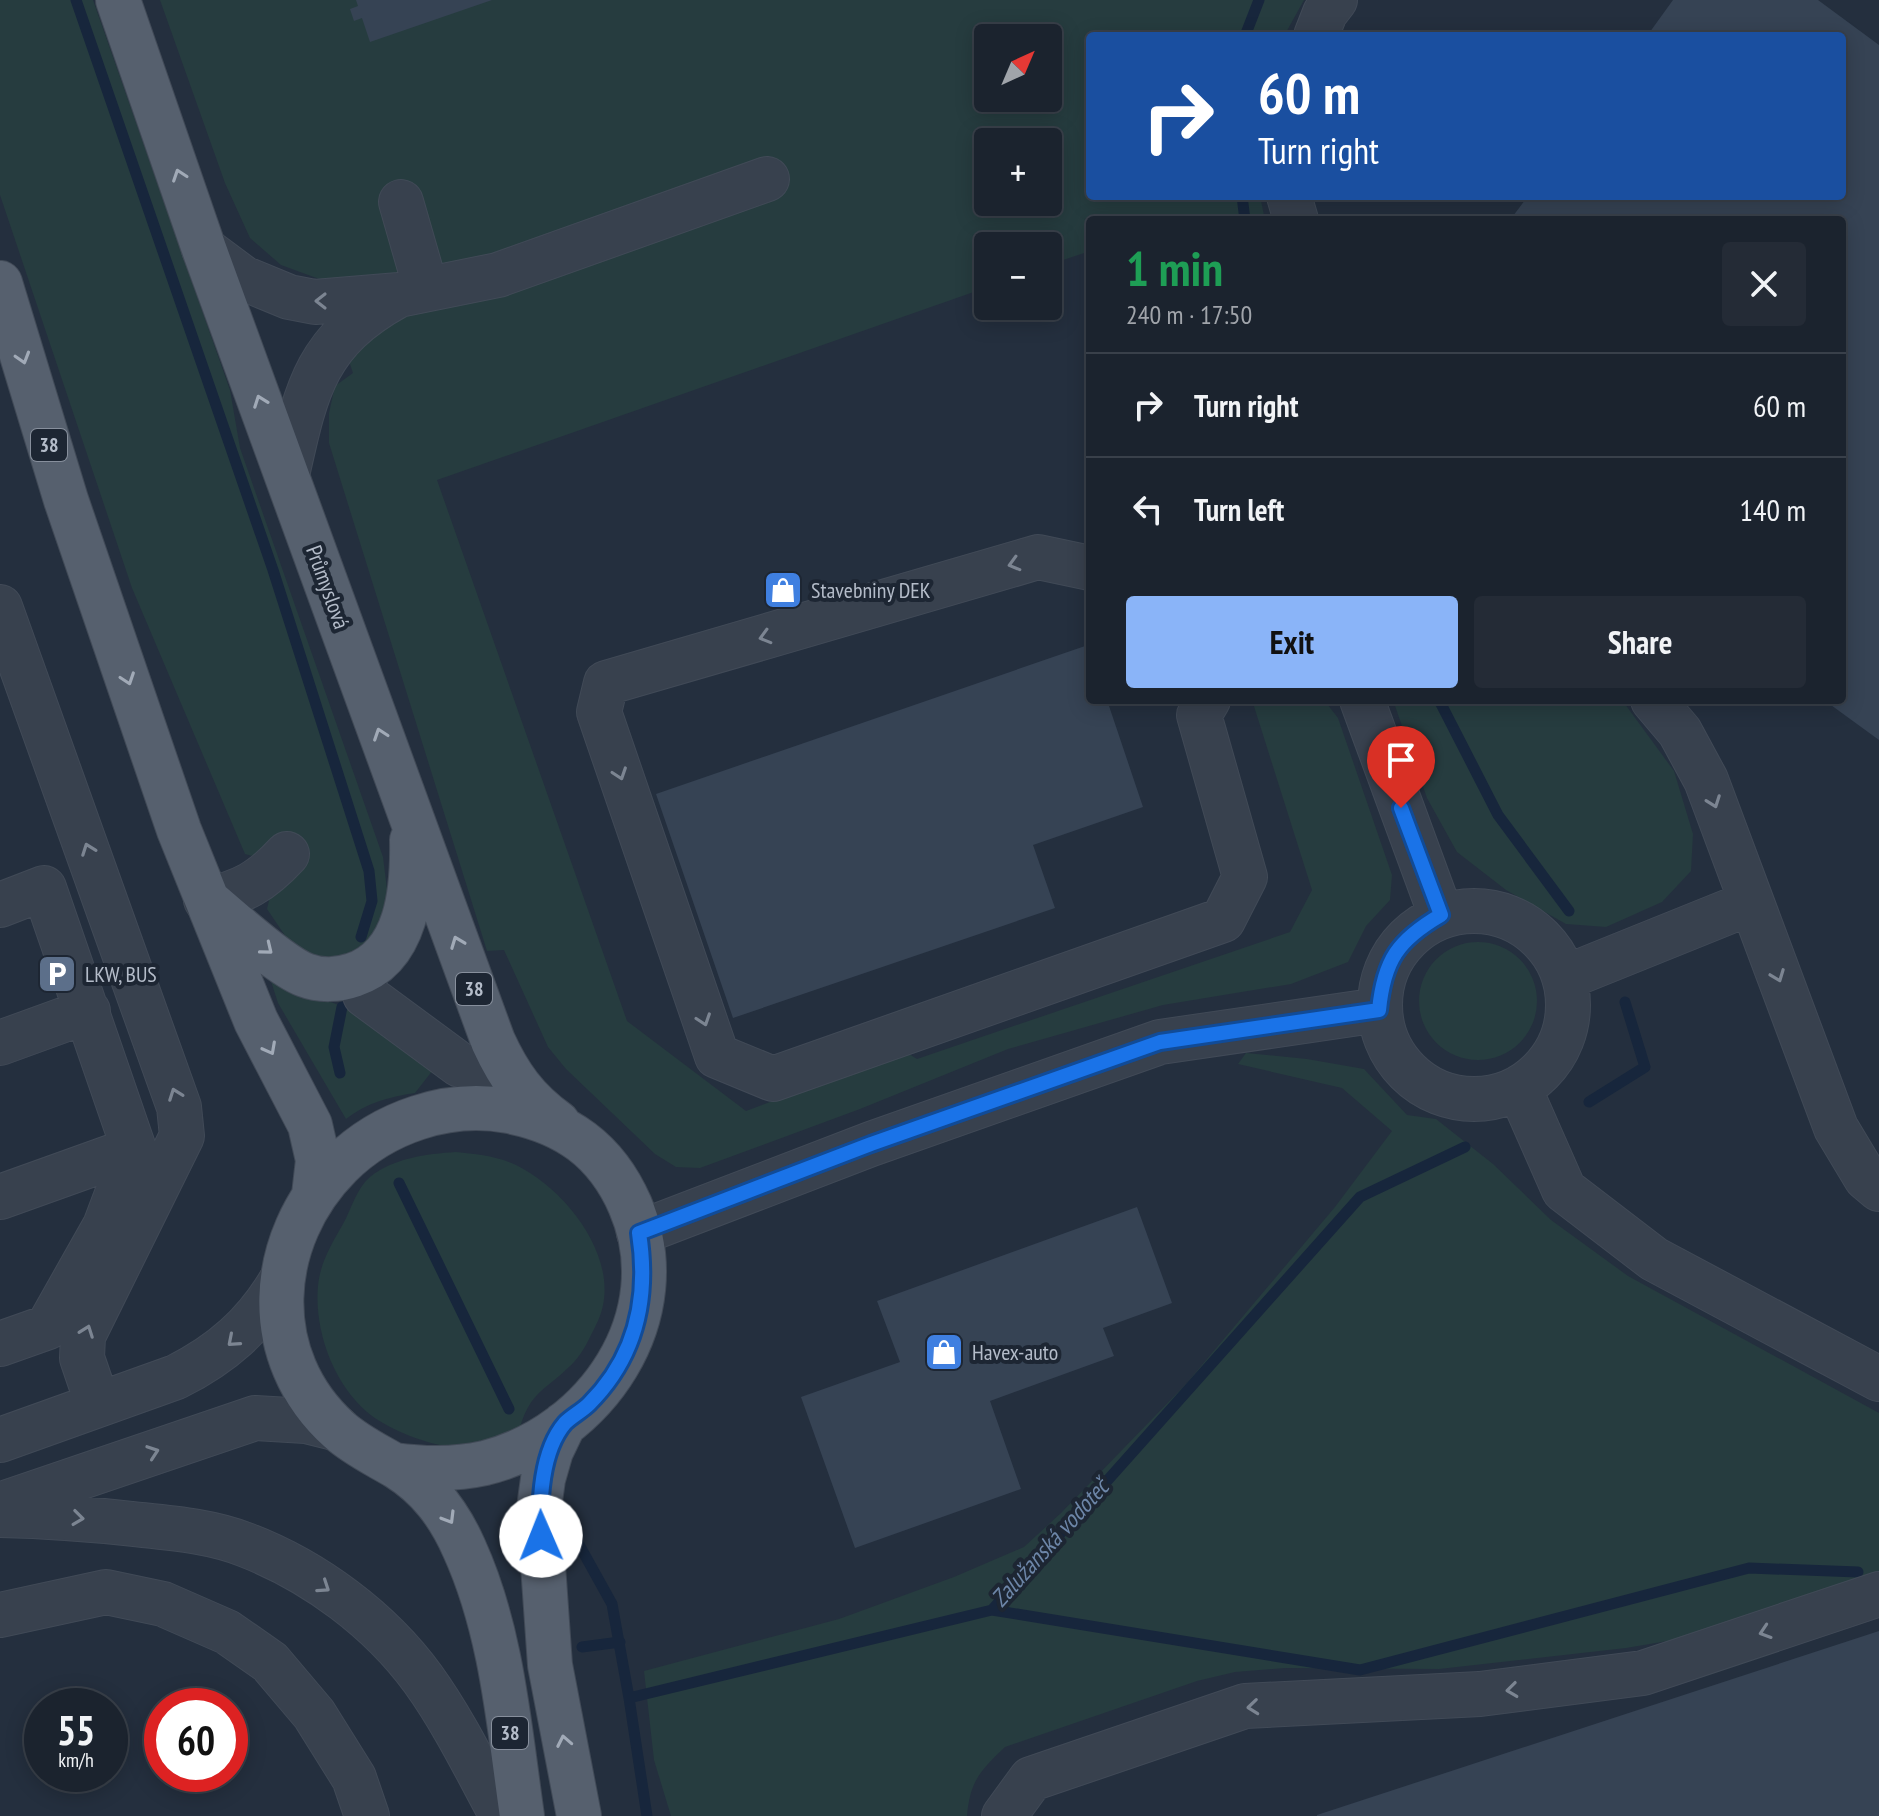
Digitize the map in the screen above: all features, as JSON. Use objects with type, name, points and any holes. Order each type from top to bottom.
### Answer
[{"type":"main road","name":"Průmyslová","points":[[118,0],[204,249],[493,1041],[507,1072],[524,1096],[586,1143]]},
{"type":"main road","name":"38","points":[[0,283],[66,500],[179,830],[256,1021],[310,1125],[318,1160],[314,1195],[293,1237],[281,1281],[280,1308],[291,1362],[311,1398],[338,1429],[374,1455],[394,1465],[432,1494],[445,1510],[475,1573],[498,1651],[522,1816]]},
{"type":"main road","points":[[206,900],[305,975],[324,979],[344,978],[362,972],[376,964],[396,940],[409,898],[412,840],[405,806]]},
{"type":"main road","points":[[314,1195],[350,1154],[373,1137],[398,1124],[451,1110],[507,1111],[554,1125],[586,1143]]},
{"type":"main road","name":"38","points":[[579,1816],[550,1665],[539,1508],[547,1465],[564,1424],[589,1404],[609,1381],[625,1354],[637,1325],[643,1294],[644,1264],[631,1207],[619,1182],[586,1143]]},
{"type":"main road","points":[[394,1465],[424,1469],[484,1463],[539,1441],[564,1424]]},
{"type":"street","points":[[1318,32],[1325,13],[1335,0]]},
{"type":"street","points":[[204,249],[243,278],[289,297],[315,302],[413,292],[498,275],[767,179]]},
{"type":"street","points":[[401,202],[413,292]]},
{"type":"street","points":[[287,475],[302,407],[326,355],[346,331],[371,310],[413,292]]},
{"type":"street","points":[[1086,567],[1038,557],[606,683],[599,712],[717,1056],[773,1079],[1223,920],[1245,877],[1199,715],[1206,704]]},
{"type":"street","points":[[0,607],[179,1107],[182,1136],[83,1336],[82,1358],[98,1405]]},
{"type":"street","points":[[1363,704],[1441,915]]},
{"type":"street","points":[[1656,704],[1680,732],[1706,780],[1836,1128],[1866,1178],[1879,1189]]},
{"type":"street","points":[[206,900],[252,886],[287,854]]},
{"type":"street","points":[[0,905],[44,888],[134,1149],[105,1226],[48,1327],[0,1344]]},
{"type":"street","points":[[1564,978],[1750,903]]},
{"type":"street","points":[[1472,910],[1502,914],[1530,928],[1551,950],[1564,978],[1568,1003],[1565,1029],[1555,1052],[1539,1073],[1519,1088],[1493,1097],[1466,1099],[1440,1093],[1416,1079],[1398,1060],[1385,1036],[1379,1010],[1382,980],[1394,952],[1415,930],[1441,915],[1472,910]]},
{"type":"street","points":[[365,995],[460,1065],[507,1072]]},
{"type":"street","points":[[639,1233],[871,1144],[1160,1042],[1379,1010]]},
{"type":"street","points":[[0,1043],[88,1011]]},
{"type":"street","points":[[1519,1088],[1564,1190],[1654,1259],[1879,1379]]},
{"type":"street","points":[[0,1197],[134,1149]]},
{"type":"street","points":[[0,1440],[176,1377],[221,1351],[256,1319],[281,1281]]},
{"type":"street","points":[[0,1505],[255,1418],[306,1421],[338,1429]]},
{"type":"street","points":[[0,1515],[64,1516],[165,1527],[244,1544],[286,1563],[362,1614],[393,1643],[444,1710],[502,1816]]},
{"type":"street","points":[[0,1615],[106,1592],[163,1604],[227,1632],[270,1662],[314,1714],[354,1778],[367,1816]]},
{"type":"street","points":[[1004,1816],[1031,1779],[1245,1706],[1480,1694],[1643,1673],[1859,1601]]},
{"type":"green space","points":[[0,0],[93,0],[230,390],[240,448],[383,857],[388,897],[380,928],[365,949],[345,958],[312,957],[286,937],[267,909],[273,884],[256,857],[245,854],[132,588],[0,195]]},
{"type":"green space","points":[[160,0],[1304,0],[1286,32],[1086,32],[1086,200],[1261,200],[1264,216],[1086,216],[1086,252],[1062,260],[1062,232],[974,232],[974,292],[437,480],[627,1021],[746,1111],[904,1051],[917,1059],[1290,932],[1312,890],[1253,704],[1327,704],[1338,718],[1392,875],[1390,900],[1366,926],[1348,962],[1291,984],[1163,1005],[1008,1049],[860,1109],[700,1168],[676,1167],[655,1154],[566,1069],[548,1047],[504,950],[487,951],[329,443],[329,413],[335,386],[353,373],[322,280],[281,265],[250,238],[225,183]]},
{"type":"green space","points":[[1394,704],[1625,704],[1674,771],[1693,834],[1691,871],[1662,902],[1606,927],[1566,924],[1506,890],[1457,852],[1427,798]]},
{"type":"green space","points":[[1478,942],[1501,946],[1520,959],[1533,978],[1537,1001],[1533,1024],[1520,1043],[1501,1056],[1478,1060],[1455,1056],[1436,1043],[1423,1024],[1419,1001],[1423,978],[1436,959],[1455,946]]},
{"type":"green space","points":[[270,978],[356,1012],[433,1070],[415,1093],[378,1102],[346,1119],[278,1003]]},
{"type":"green space","points":[[1246,1053],[1364,1069],[1407,1115],[1436,1119],[1493,1164],[1551,1220],[1628,1276],[1879,1413],[1879,1576],[1691,1637],[1626,1648],[1439,1669],[1285,1668],[1235,1672],[1197,1681],[1005,1747],[978,1777],[967,1816],[671,1816],[654,1760],[644,1671],[839,1619],[954,1577],[1024,1547],[1186,1384],[1335,1207],[1392,1131],[1342,1088],[1238,1064]]},
{"type":"green space","points":[[456,1152],[509,1162],[555,1192],[587,1232],[598,1255],[604,1279],[604,1302],[586,1345],[574,1362],[532,1401],[517,1439],[463,1447],[415,1438],[384,1424],[367,1412],[344,1386],[328,1355],[318,1303],[319,1278],[324,1261],[365,1182],[400,1161]]},
{"type":"building","points":[[356,0],[492,0],[370,42],[362,18],[354,21],[350,9],[358,6]]},
{"type":"building","points":[[1673,0],[1818,0],[1879,45],[1879,740],[1830,704],[1846,704],[1846,216],[1513,216],[1525,200],[1846,200],[1846,32],[1650,32]]},
{"type":"building","points":[[1086,646],[1086,704],[1108,704],[1143,807],[1033,845],[1055,908],[733,1018],[656,794]]},
{"type":"building","points":[[1137,1207],[1172,1303],[1103,1328],[1114,1356],[990,1401],[1021,1489],[855,1548],[801,1397],[900,1362],[877,1301]]},
{"type":"building","points":[[1879,1631],[1879,1816],[1317,1816],[1317,1815]]},
{"type":"waterway","points":[[76,0],[273,570],[369,871],[372,901],[361,937]]},
{"type":"waterway","name":"Zalužanská vodoteč","points":[[1247,32],[1259,0]]},
{"type":"waterway","name":"Zalužanská vodoteč","points":[[1242,200],[1244,216]]},
{"type":"waterway","name":"Zalužanská vodoteč","points":[[1441,704],[1498,815],[1569,911]]},
{"type":"waterway","name":"Zalužanská vodoteč","points":[[1589,1102],[1645,1067],[1625,1002]]},
{"type":"waterway","points":[[340,1073],[334,1047],[342,1007]]},
{"type":"waterway","name":"Zalužanská vodoteč","points":[[647,1816],[629,1698],[992,1610],[1360,1197],[1465,1147]]},
{"type":"waterway","points":[[399,1183],[509,1409]]},
{"type":"waterway","points":[[577,1541],[612,1604],[629,1698]]},
{"type":"waterway","points":[[992,1610],[1360,1670],[1749,1568],[1858,1572]]},
{"type":"waterway","points":[[582,1647],[620,1642]]},
{"type":"place","name":"Stavebniny DEK","points":[[783,590]]},
{"type":"place","name":"LKW, BUS","points":[[57,974]]},
{"type":"place","name":"Havex-auto","points":[[944,1352]]},
{"type":"route","points":[[541,1536],[539,1508],[551,1451],[564,1424],[589,1404],[609,1381],[637,1325],[643,1294],[644,1264],[639,1233],[871,1144],[1160,1042],[1379,1010],[1382,980],[1394,952],[1415,930],[1441,915],[1401,808]]}]
